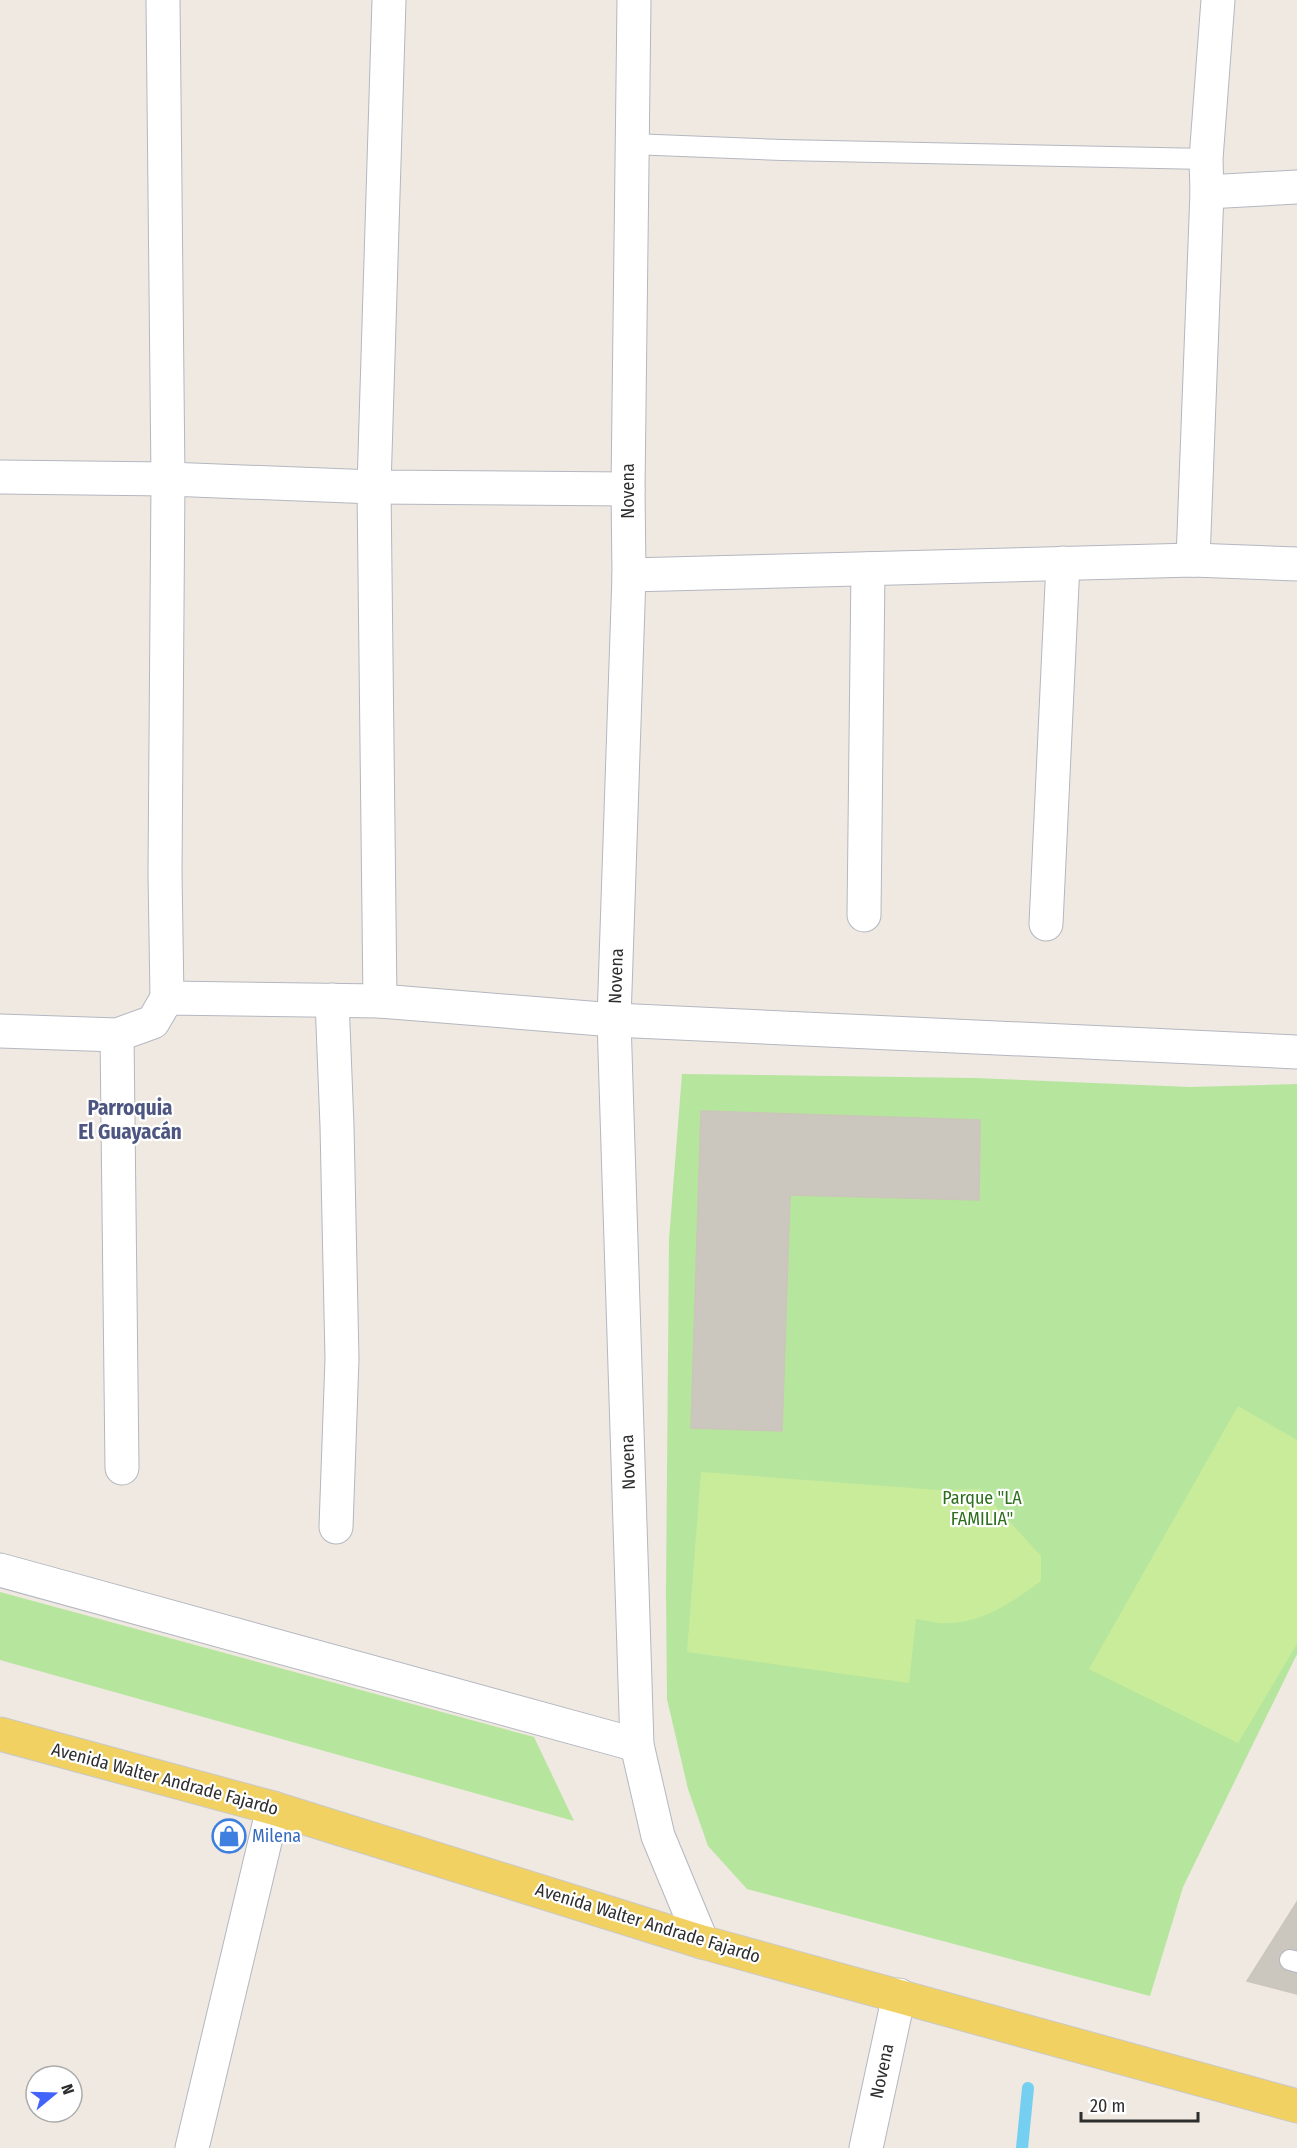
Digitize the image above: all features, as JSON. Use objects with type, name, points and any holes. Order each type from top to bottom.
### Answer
[{"type":"main road","name":"Avenida Walter Andrade Fajardo","points":[[0,1734],[273,1808],[702,1942],[1297,2106]]},
{"type":"street","points":[[0,1030],[117,1035],[153,1022],[167,999],[165,873],[168,479],[163,0]]},
{"type":"street","points":[[380,1001],[374,487],[389,0]]},
{"type":"street","name":"Novena","points":[[634,0],[629,575],[614,1020],[637,1745],[658,1836],[702,1942]]},
{"type":"street","points":[[1193,560],[1207,192],[1206,159],[1218,0]]},
{"type":"street","points":[[1207,192],[1297,187]]},
{"type":"street","points":[[0,477],[168,479],[374,487],[628,489]]},
{"type":"street","points":[[629,575],[1193,560],[1297,564]]},
{"type":"street","points":[[1046,924],[1063,563]]},
{"type":"street","points":[[864,915],[868,569]]},
{"type":"street","points":[[167,999],[380,1001],[614,1020],[1297,1052]]},
{"type":"street","points":[[332,1000],[338,1126],[342,1359],[336,1527]]},
{"type":"street","points":[[117,1035],[122,1468]]},
{"type":"street","points":[[0,1570],[637,1745]]},
{"type":"street","points":[[192,2148],[273,1808]]},
{"type":"street","name":"Novena","points":[[866,2148],[899,1995]]},
{"type":"lane","points":[[631,144],[782,150],[1206,159]]},
{"type":"green space","name":"Parque \"LA FAMILIA\"","points":[[682,1074],[974,1078],[1190,1087],[1297,1084],[1297,1654],[1183,1887],[1150,1996],[747,1889],[708,1846],[688,1789],[667,1699],[669,1239]]},
{"type":"green space","points":[[1238,1406],[1297,1440],[1297,1644],[1238,1743],[1089,1669]]},
{"type":"green space","points":[[701,1472],[938,1490],[980,1489],[1041,1556],[1041,1581],[1006,1605],[968,1621],[939,1623],[916,1619],[909,1683],[687,1652]]},
{"type":"green space","points":[[0,1592],[534,1737],[574,1821],[0,1660]]},
{"type":"building","points":[[701,1111],[980,1120],[979,1200],[790,1195],[782,1431],[691,1428]]},
{"type":"building","points":[[1297,1902],[1297,1994],[1247,1981]]},
{"type":"waterway","points":[[1022,2148],[1028,2088]]},
{"type":"place","name":"Milena","points":[[229,1836]]},
{"type":"district","name":"Parroquia El Guayacán","points":[[130,1120]]}]
